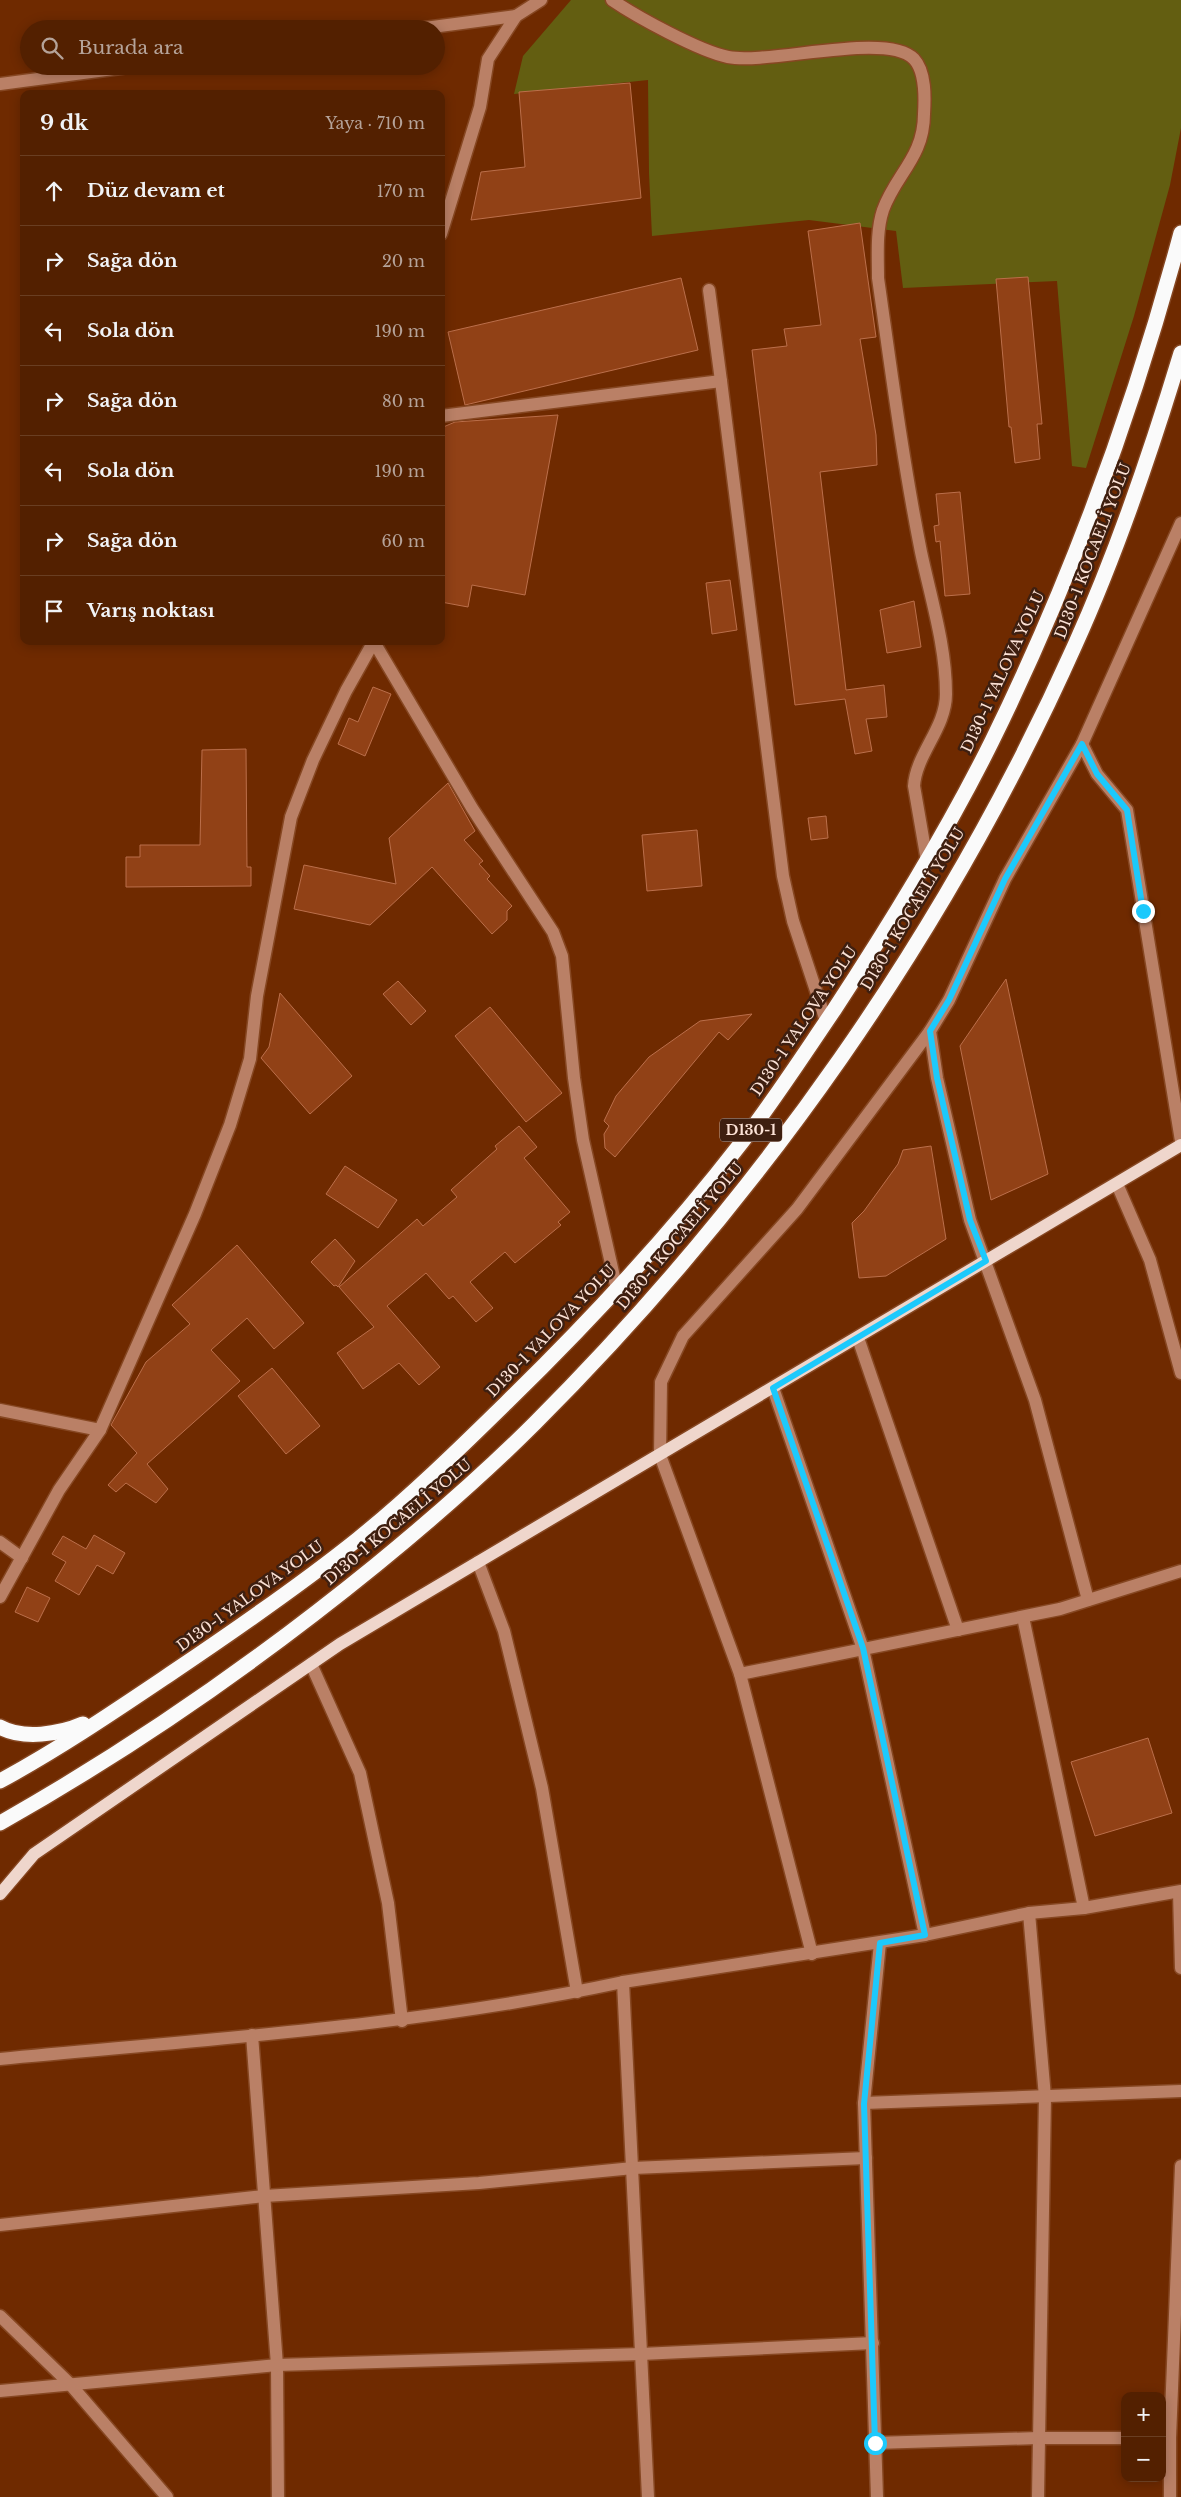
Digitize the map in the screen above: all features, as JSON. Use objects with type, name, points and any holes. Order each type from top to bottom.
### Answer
[{"type":"highway","name":"D130-1 YALOVA YOLU","points":[[0,1781],[36,1761],[119,1708],[287,1593],[396,1507],[549,1362],[617,1290],[740,1145],[782,1089],[887,929],[927,861],[991,744],[1032,658],[1078,549],[1115,450],[1162,305],[1181,233]]},
{"type":"highway","name":"D130-1 KOCAELİ YOLU","points":[[0,1823],[162,1725],[236,1674],[327,1605],[430,1519],[536,1422],[628,1325],[699,1243],[794,1126],[898,971],[943,898],[1020,761],[1075,647],[1104,578],[1136,494],[1181,353]]},
{"type":"highway","points":[[0,1727],[30,1733],[70,1730],[119,1708]]},
{"type":"main road","points":[[0,1894],[34,1854],[340,1644],[1181,1145]]},
{"type":"street","points":[[445,221],[480,107],[488,59],[516,16],[541,0]]},
{"type":"street","points":[[612,0],[699,46],[726,57],[748,59],[858,48],[887,49],[901,51],[914,60],[923,78],[924,115],[922,138],[912,162],[892,191],[883,211],[878,242],[878,278],[921,551],[944,662],[946,696],[942,715],[915,775],[914,786],[927,861]]},
{"type":"street","points":[[445,25],[516,16]]},
{"type":"street","points":[[0,84],[68,75]]},
{"type":"street","points":[[709,290],[783,876],[793,921],[826,1021]]},
{"type":"street","points":[[445,416],[721,381]]},
{"type":"street","points":[[812,1954],[740,1674],[660,1455],[661,1382],[683,1336],[797,1209],[930,1031],[949,1000],[1005,879],[1082,744],[1181,523]]},
{"type":"street","points":[[0,1597],[59,1490],[100,1430],[195,1214],[230,1125],[250,1059],[257,996],[292,817],[313,760],[346,691],[372,645]]},
{"type":"street","points":[[376,645],[472,808],[553,932],[562,956],[573,1069],[583,1140],[617,1290]]},
{"type":"street","points":[[1082,744],[1097,774],[1127,810],[1181,1141]]},
{"type":"street","points":[[930,1031],[937,1078],[970,1220],[1034,1400],[1088,1600]]},
{"type":"street","points":[[1117,1184],[1150,1260],[1181,1373]]},
{"type":"street","points":[[858,1338],[958,1630]]},
{"type":"street","points":[[773,1388],[863,1648],[925,1935]]},
{"type":"street","points":[[0,1410],[100,1430]]},
{"type":"street","points":[[0,1542],[22,1558]]},
{"type":"street","points":[[478,1562],[504,1631],[542,1788],[577,1992]]},
{"type":"street","points":[[740,1674],[1060,1609],[1181,1571]]},
{"type":"street","points":[[1022,1617],[1084,1908]]},
{"type":"street","points":[[311,1664],[360,1773],[388,1903],[402,2021]]},
{"type":"street","points":[[0,2059],[402,2021],[577,1992],[623,1982],[880,1943],[1029,1913],[1084,1908],[1180,1891],[1181,1968]]},
{"type":"street","points":[[1029,1913],[1045,2097],[1038,2497]]},
{"type":"street","points":[[877,2497],[864,2104],[880,1943]]},
{"type":"street","points":[[623,1982],[648,2497]]},
{"type":"street","points":[[252,2035],[277,2365],[278,2497]]},
{"type":"street","points":[[864,2104],[1181,2091]]},
{"type":"street","points":[[0,2225],[264,2196],[479,2183],[633,2168],[866,2158]]},
{"type":"street","points":[[1170,2497],[1181,2166]]},
{"type":"street","points":[[0,2316],[70,2384],[167,2497]]},
{"type":"street","points":[[0,2391],[277,2365],[641,2354],[873,2343]]},
{"type":"street","points":[[875,2443],[1038,2438],[1121,2438]]},
{"type":"shaded area","points":[[571,0],[1181,0],[1181,128],[1170,185],[1134,316],[1086,468],[1072,466],[1057,281],[903,288],[896,231],[809,220],[652,236],[648,80],[514,94],[523,56]]},
{"type":"building","points":[[630,83],[641,198],[471,220],[481,172],[525,167],[519,92]]},
{"type":"building","points":[[860,223],[876,337],[860,339],[876,435],[877,465],[820,472],[846,690],[884,685],[887,717],[866,719],[872,751],[855,754],[845,699],[795,705],[752,350],[787,346],[784,329],[821,325],[808,231]]},
{"type":"building","points":[[1028,277],[1042,424],[1037,424],[1040,459],[1015,463],[1011,427],[1009,427],[996,279]]},
{"type":"building","points":[[681,278],[698,350],[465,405],[448,332]]},
{"type":"building","points":[[558,415],[525,595],[472,585],[468,607],[445,603],[445,426],[455,422]]},
{"type":"building","points":[[960,492],[970,594],[945,596],[940,541],[936,542],[934,526],[939,525],[936,494]]},
{"type":"building","points":[[730,580],[737,630],[712,634],[706,583]]},
{"type":"building","points":[[914,601],[921,647],[887,653],[880,610]]},
{"type":"building","points":[[373,687],[391,694],[365,756],[338,744],[349,718],[358,722]]},
{"type":"building","points":[[246,749],[247,867],[251,867],[251,886],[126,887],[126,857],[140,857],[140,845],[200,845],[202,750]]},
{"type":"building","points":[[448,783],[475,831],[464,840],[483,861],[479,864],[490,876],[487,879],[512,906],[507,911],[507,920],[492,934],[432,867],[370,925],[294,909],[304,865],[396,884],[389,838]]},
{"type":"building","points":[[826,816],[828,838],[811,840],[808,818]]},
{"type":"building","points":[[697,830],[702,886],[647,891],[642,835]]},
{"type":"building","points":[[1006,979],[1048,1174],[991,1200],[960,1046]]},
{"type":"building","points":[[398,981],[426,1011],[411,1025],[383,994]]},
{"type":"building","points":[[280,993],[352,1076],[310,1114],[261,1058],[269,1047]]},
{"type":"building","points":[[490,1007],[562,1093],[526,1122],[455,1036]]},
{"type":"building","points":[[752,1014],[728,1040],[719,1032],[615,1157],[605,1148],[604,1134],[609,1126],[604,1121],[616,1096],[649,1057],[700,1021]]},
{"type":"building","points":[[519,1126],[537,1147],[524,1158],[570,1212],[558,1222],[561,1225],[515,1263],[505,1252],[470,1282],[493,1308],[476,1322],[453,1296],[449,1299],[426,1273],[387,1306],[440,1367],[419,1385],[399,1363],[363,1389],[337,1353],[374,1327],[339,1287],[417,1219],[423,1226],[457,1197],[451,1190],[497,1149],[495,1146]]},
{"type":"building","points":[[931,1146],[946,1239],[886,1276],[859,1278],[852,1223],[864,1211],[898,1164],[903,1150]]},
{"type":"building","points":[[345,1166],[397,1200],[378,1228],[326,1194]]},
{"type":"building","points":[[335,1239],[355,1261],[338,1287],[334,1286],[311,1262]]},
{"type":"building","points":[[237,1245],[304,1323],[274,1349],[247,1318],[211,1350],[240,1381],[147,1464],[168,1489],[156,1503],[126,1483],[116,1492],[108,1485],[137,1453],[111,1425],[146,1362],[190,1324],[172,1305]]},
{"type":"building","points":[[272,1368],[320,1426],[286,1454],[238,1396]]},
{"type":"building","points":[[94,1535],[125,1553],[113,1574],[97,1565],[79,1595],[55,1581],[66,1562],[52,1554],[63,1536],[86,1549]]},
{"type":"building","points":[[27,1587],[50,1598],[38,1622],[15,1612]]},
{"type":"building","points":[[1148,1738],[1172,1813],[1095,1836],[1071,1762]]},
{"type":"route","points":[[875,2443],[864,2104],[880,1943],[925,1935],[863,1648],[773,1388],[986,1261],[970,1220],[937,1078],[930,1031],[949,1000],[1005,879],[1082,744],[1097,774],[1127,810],[1143,911]]}]
